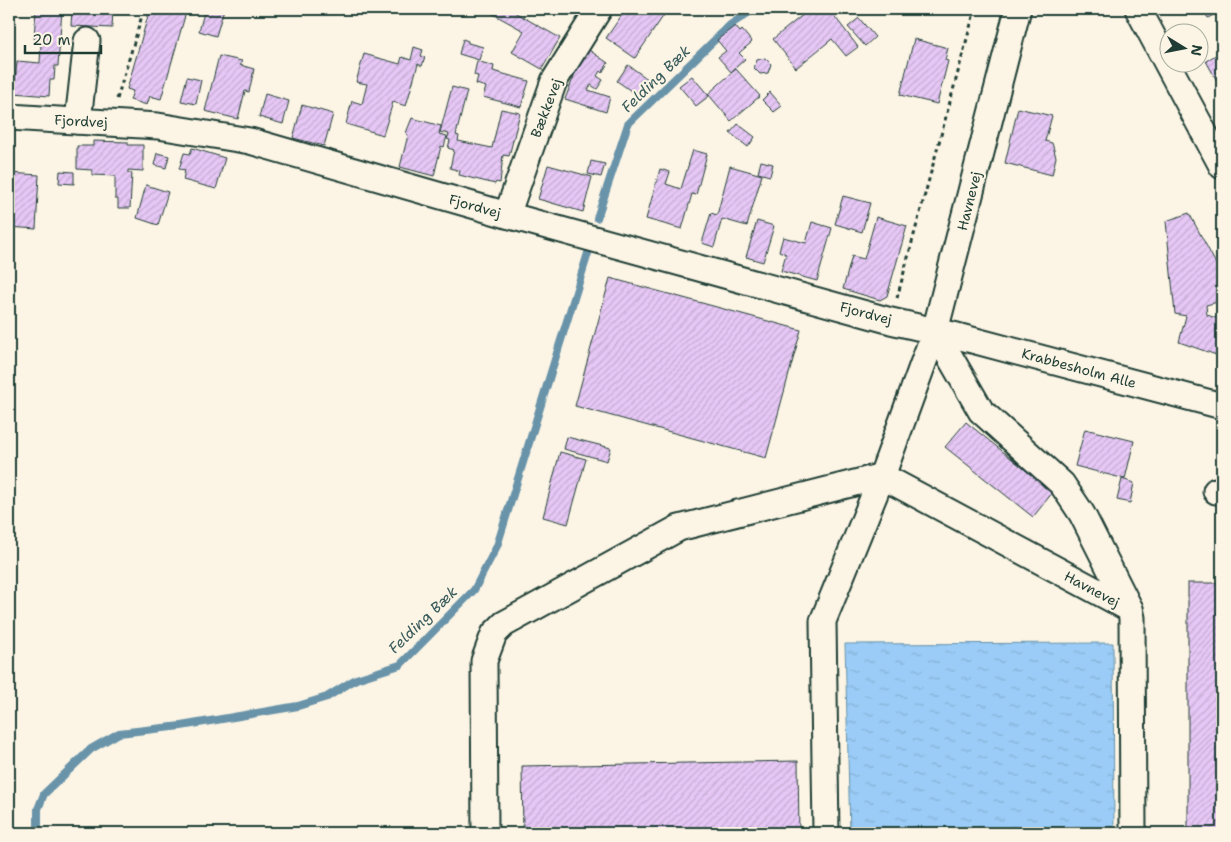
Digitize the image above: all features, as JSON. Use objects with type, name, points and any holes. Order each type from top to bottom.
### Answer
[{"type":"street","name":"Bækkevej","points":[[508,215],[554,81],[599,9]]},
{"type":"street","name":"Havnevej","points":[[826,833],[823,621],[882,476],[936,331],[1018,9]]},
{"type":"street","points":[[1138,9],[1222,166]]},
{"type":"street","points":[[78,121],[87,41]]},
{"type":"street","name":"Fjordvej","points":[[9,117],[158,126],[250,141],[508,215],[891,321],[936,331]]},
{"type":"street","name":"Krabbesholm Alle","points":[[936,331],[1222,406]]},
{"type":"street","points":[[936,331],[981,411],[1062,484],[1082,514],[1130,609]]},
{"type":"street","name":"Havnevej","points":[[882,476],[1130,609],[1132,618],[1133,833]]},
{"type":"street","points":[[485,833],[484,661],[494,634],[504,624],[679,528],[882,476]]},
{"type":"path","points":[[110,123],[144,9]]},
{"type":"path","points":[[891,321],[974,9]]},
{"type":"water","points":[[1113,643],[1114,833],[850,833],[845,644]]},
{"type":"building","points":[[36,9],[62,9],[58,66],[55,66],[54,80],[50,80],[49,96],[14,93],[17,61],[40,63],[41,42],[37,42],[34,38]]},
{"type":"building","points":[[72,9],[113,9],[112,28],[71,26]]},
{"type":"building","points":[[150,9],[187,9],[161,99],[150,96],[147,105],[130,100],[133,91],[127,89]]},
{"type":"building","points":[[205,9],[224,9],[216,36],[199,31]]},
{"type":"building","points":[[484,9],[509,9],[560,38],[542,69],[512,52],[524,31]]},
{"type":"building","points":[[626,9],[662,9],[666,12],[635,58],[606,38]]},
{"type":"building","points":[[810,9],[829,9],[858,47],[846,56],[832,39],[796,68],[773,39]]},
{"type":"building","points":[[1203,9],[1222,9],[1222,10],[1208,18]]},
{"type":"building","points":[[859,18],[875,37],[865,46],[848,27]]},
{"type":"building","points":[[735,26],[740,32],[742,30],[752,42],[739,53],[745,59],[731,72],[718,57],[726,51],[717,40]]},
{"type":"building","points":[[463,39],[468,41],[468,43],[483,47],[479,60],[459,54]]},
{"type":"building","points":[[914,39],[948,48],[945,60],[948,61],[937,104],[900,95]]},
{"type":"building","points":[[414,47],[423,50],[421,56],[425,57],[422,66],[418,64],[406,106],[393,102],[383,135],[346,124],[352,101],[362,104],[367,84],[356,82],[364,54],[400,64],[402,57],[411,60]]},
{"type":"building","points":[[589,50],[608,63],[602,73],[600,71],[597,76],[603,80],[597,89],[591,85],[588,90],[610,97],[606,112],[565,99],[573,75]]},
{"type":"building","points":[[1222,51],[1222,90],[1208,65],[1208,60]]},
{"type":"building","points":[[219,56],[242,61],[240,65],[254,69],[249,92],[245,91],[238,119],[205,111]]},
{"type":"building","points":[[765,58],[771,64],[768,73],[760,74],[754,68],[757,60]]},
{"type":"building","points":[[477,61],[494,66],[493,71],[529,81],[521,107],[483,97],[486,87],[476,84],[478,76],[474,75]]},
{"type":"building","points":[[628,65],[652,82],[641,98],[617,81]]},
{"type":"building","points":[[736,69],[760,96],[731,121],[708,94]]},
{"type":"building","points":[[692,76],[709,96],[696,106],[679,86]]},
{"type":"building","points":[[187,77],[201,80],[196,104],[181,101]]},
{"type":"building","points":[[452,87],[467,91],[456,135],[459,136],[458,141],[492,148],[501,109],[520,113],[509,156],[503,155],[500,183],[496,182],[495,184],[459,175],[460,171],[450,168],[454,150],[448,148],[450,140],[447,139],[449,134],[440,132]]},
{"type":"building","points":[[770,92],[782,106],[774,112],[762,100]]},
{"type":"building","points":[[265,94],[289,101],[283,124],[259,117]]},
{"type":"building","points":[[302,105],[333,114],[324,146],[293,138]]},
{"type":"building","points":[[1018,108],[1052,116],[1045,141],[1052,143],[1056,157],[1052,175],[1005,163]]},
{"type":"building","points":[[412,118],[441,126],[439,134],[447,136],[444,147],[441,146],[434,176],[400,167],[408,135],[406,133]]},
{"type":"building","points":[[738,124],[755,137],[748,147],[730,133]]},
{"type":"building","points":[[93,141],[128,142],[128,145],[143,145],[143,171],[128,170],[128,173],[132,173],[130,208],[118,208],[118,199],[115,199],[115,176],[92,175],[92,170],[77,169],[77,146],[93,146]]},
{"type":"building","points":[[192,148],[225,158],[216,189],[183,180],[185,170],[179,169],[184,153],[190,154]]},
{"type":"building","points":[[693,150],[707,154],[696,195],[692,194],[682,229],[646,219],[660,169],[670,172],[666,184],[681,189]]},
{"type":"building","points":[[157,153],[169,156],[166,168],[154,165]]},
{"type":"building","points":[[591,161],[605,164],[601,177],[588,174]]},
{"type":"building","points":[[761,161],[773,164],[770,176],[758,173]]},
{"type":"building","points":[[548,165],[592,177],[583,212],[538,199]]},
{"type":"building","points":[[730,166],[762,175],[747,226],[722,219],[714,247],[702,243],[711,213],[717,215]]},
{"type":"building","points":[[60,171],[74,172],[74,184],[59,183]]},
{"type":"building","points":[[9,173],[39,175],[36,229],[9,227]]},
{"type":"building","points":[[146,185],[168,192],[158,225],[137,218]]},
{"type":"building","points":[[843,196],[870,203],[862,232],[835,224]]},
{"type":"building","points":[[1189,213],[1222,275],[1222,301],[1206,305],[1207,315],[1222,320],[1222,357],[1179,342],[1186,316],[1175,314],[1166,221]]},
{"type":"building","points":[[876,217],[907,226],[887,296],[880,300],[843,289],[852,256],[864,259]]},
{"type":"building","points":[[757,221],[774,226],[763,262],[746,257]]},
{"type":"building","points":[[812,222],[832,228],[817,281],[781,271],[786,254],[779,251],[783,237],[806,243]]},
{"type":"building","points":[[610,278],[801,330],[766,458],[575,406]]},
{"type":"building","points":[[966,422],[1053,492],[1033,517],[945,447]]},
{"type":"building","points":[[1085,429],[1134,441],[1125,479],[1075,466]]},
{"type":"building","points":[[567,437],[611,448],[607,461],[564,449]]},
{"type":"building","points":[[560,452],[586,459],[568,524],[543,517]]},
{"type":"building","points":[[1122,479],[1134,483],[1130,503],[1117,500]]},
{"type":"building","points":[[1188,583],[1222,583],[1222,833],[1188,833]]},
{"type":"building","points":[[798,761],[799,833],[523,833],[522,766]]},
{"type":"waterway","name":"Felding Bæk","points":[[597,218],[628,124],[730,25],[754,9]]},
{"type":"waterway","name":"Felding Bæk","points":[[38,833],[38,809],[44,794],[91,749],[119,733],[181,726],[298,706],[327,697],[356,679],[400,665],[474,590],[497,546],[589,250]]}]
